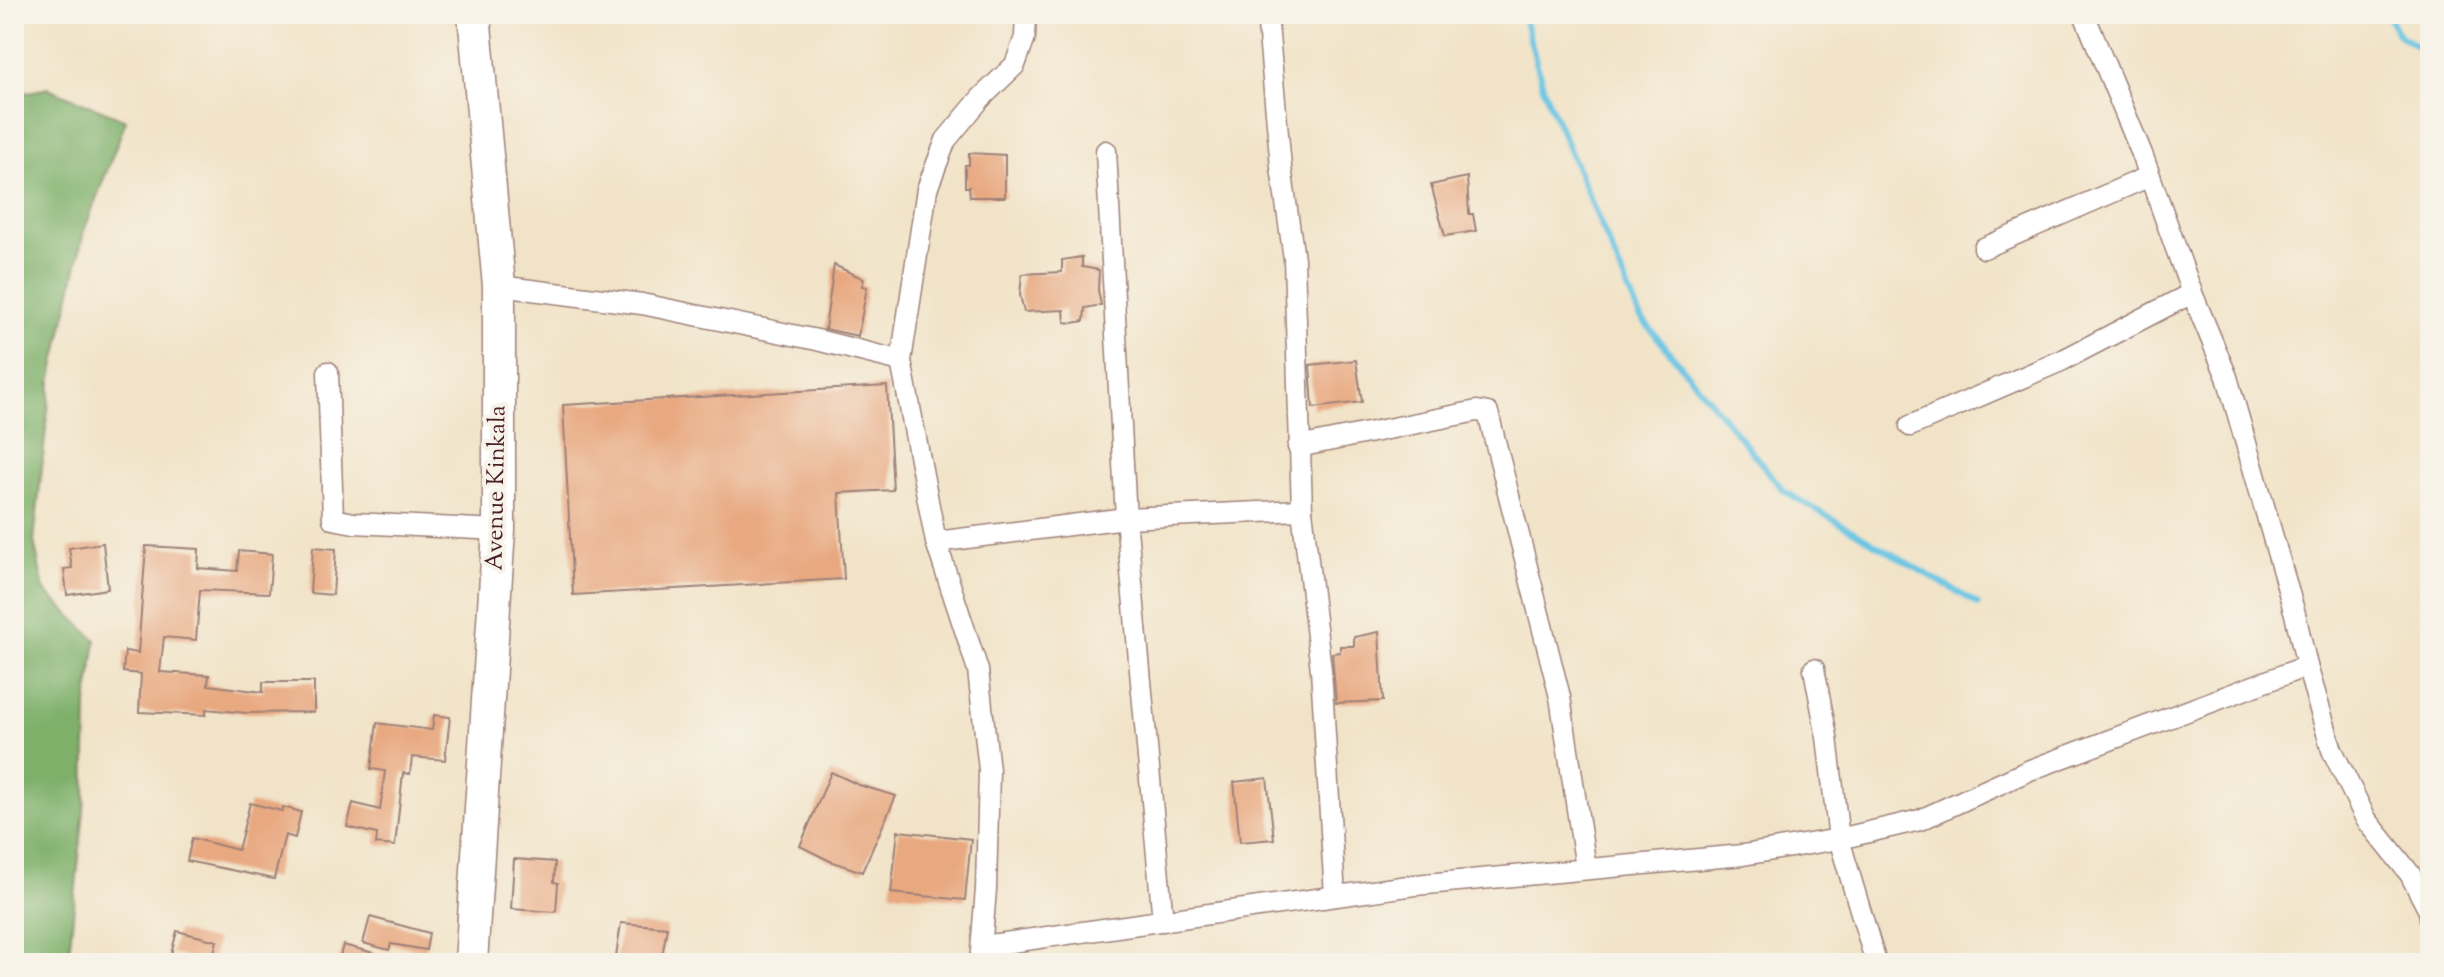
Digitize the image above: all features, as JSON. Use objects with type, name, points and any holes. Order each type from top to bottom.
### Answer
[{"type":"main road","name":"Avenue Kinkala","points":[[471,963],[499,530],[499,286],[474,14]]},
{"type":"street","points":[[1026,14],[1025,37],[1015,65],[981,98],[946,140],[927,189],[901,361],[936,542],[978,670],[989,770],[981,955],[1163,921],[1415,885],[1743,855],[1839,839],[1920,820],[2030,770],[2307,666]]},
{"type":"street","points":[[1267,14],[1281,167],[1294,259],[1302,510],[1321,670],[1335,896]]},
{"type":"street","points":[[2084,14],[2227,377],[2332,750],[2366,819],[2410,874],[2430,918]]},
{"type":"street","points":[[1106,151],[1126,518],[1163,921]]},
{"type":"street","points":[[1984,248],[2150,176]]},
{"type":"street","points":[[499,286],[642,304],[817,340],[901,361]]},
{"type":"street","points":[[1910,426],[2063,360],[2192,293]]},
{"type":"street","points":[[328,372],[333,519],[354,523],[499,530]]},
{"type":"street","points":[[1298,447],[1477,411],[1488,413],[1560,697],[1586,868]]},
{"type":"street","points":[[936,542],[1126,518],[1302,510]]},
{"type":"street","points":[[1814,669],[1827,737],[1839,839],[1876,963]]},
{"type":"green space","points":[[48,88],[126,120],[84,231],[51,382],[34,541],[44,590],[96,640],[87,703],[85,800],[68,963],[14,963],[14,95]]},
{"type":"building","points":[[969,153],[1005,155],[1005,197],[970,197],[969,187],[965,187],[965,165],[969,165]]},
{"type":"building","points":[[1467,177],[1469,214],[1473,214],[1476,231],[1445,236],[1431,185]]},
{"type":"building","points":[[1082,257],[1082,267],[1099,270],[1101,305],[1085,308],[1084,321],[1073,323],[1065,322],[1064,310],[1024,312],[1020,295],[1022,274],[1062,272],[1062,260]]},
{"type":"building","points":[[834,265],[864,279],[862,286],[867,287],[858,336],[825,329]]},
{"type":"building","points":[[1356,360],[1362,402],[1313,408],[1310,365]]},
{"type":"building","points":[[887,386],[893,490],[839,493],[844,579],[573,595],[563,405]]},
{"type":"building","points":[[103,543],[108,589],[67,595],[64,569],[72,568],[69,548]]},
{"type":"building","points":[[146,546],[199,549],[198,568],[237,571],[239,551],[272,554],[269,593],[200,590],[196,640],[164,637],[160,672],[209,675],[208,685],[263,692],[263,682],[314,682],[314,712],[247,713],[206,709],[206,715],[139,712],[141,674],[123,672],[125,651],[138,653]]},
{"type":"building","points":[[313,547],[336,549],[333,595],[310,593]]},
{"type":"building","points":[[1379,632],[1383,701],[1336,703],[1332,653],[1340,652],[1340,646],[1354,646],[1354,637]]},
{"type":"building","points":[[434,715],[450,717],[445,760],[412,757],[410,774],[403,773],[395,846],[376,844],[377,834],[347,827],[353,803],[380,810],[385,771],[371,769],[377,723],[432,730]]},
{"type":"building","points":[[831,772],[859,785],[896,796],[862,872],[800,846]]},
{"type":"building","points":[[1267,778],[1274,839],[1240,842],[1234,782]]},
{"type":"building","points":[[250,803],[301,812],[295,838],[285,835],[274,879],[187,861],[192,838],[238,850]]},
{"type":"building","points":[[898,831],[971,839],[965,900],[891,893]]},
{"type":"building","points":[[514,859],[555,862],[554,882],[558,883],[556,912],[511,909]]},
{"type":"building","points":[[370,917],[429,933],[426,950],[391,944],[389,950],[363,943]]},
{"type":"building","points":[[621,923],[667,927],[661,963],[615,963]]},
{"type":"building","points":[[177,931],[217,941],[211,963],[171,954]]},
{"type":"building","points":[[343,945],[390,957],[390,963],[338,963]]},
{"type":"waterway","points":[[1523,14],[1544,90],[1639,315],[1784,491],[1978,604]]},
{"type":"waterway","points":[[2387,14],[2398,34],[2430,56]]},
{"type":"waterway","points":[[14,680],[14,691]]}]
